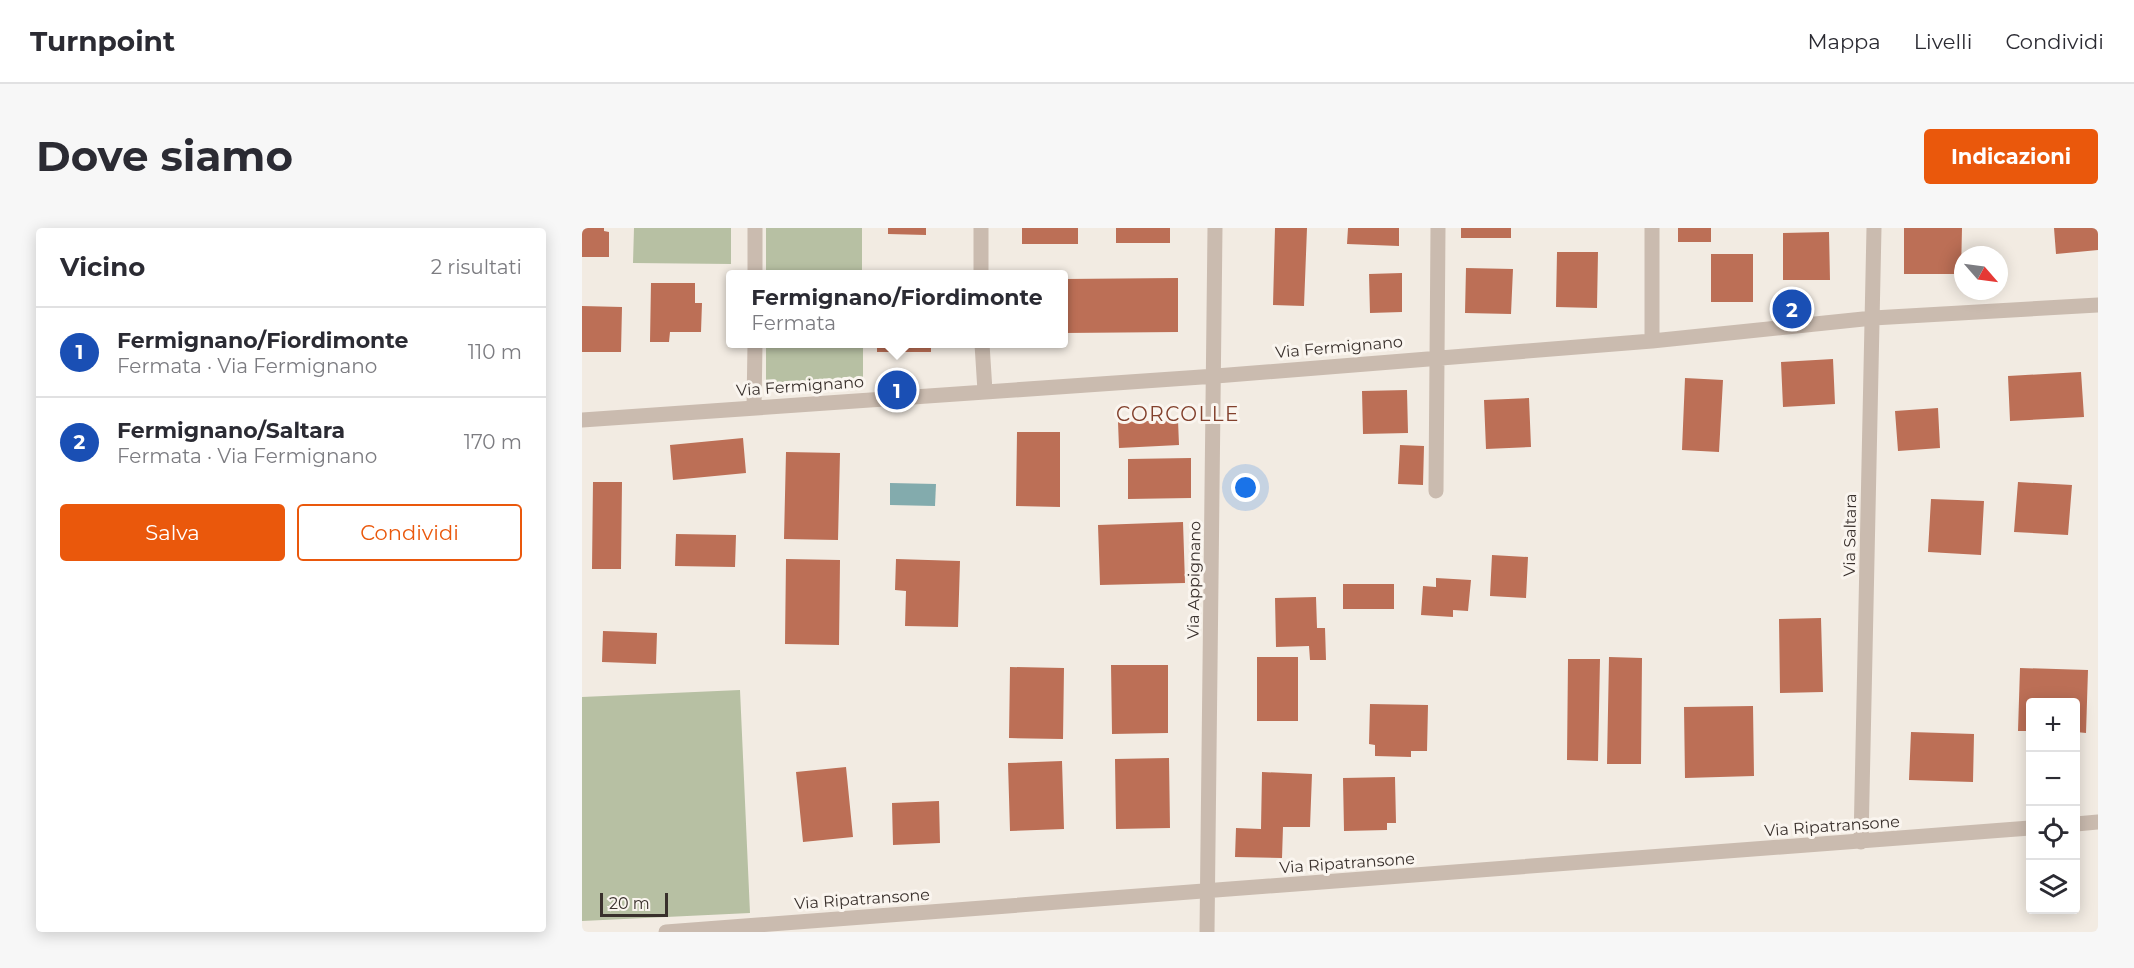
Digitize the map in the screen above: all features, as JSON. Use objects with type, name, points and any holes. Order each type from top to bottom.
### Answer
[{"type":"street","points":[[754,270],[755,228]]},
{"type":"street","points":[[981,228],[981,270]]},
{"type":"street","name":"Via Appignano","points":[[1207,932],[1216,376],[1215,228]]},
{"type":"street","points":[[1436,491],[1438,228]]},
{"type":"street","points":[[1652,228],[1652,341]]},
{"type":"street","name":"Via Saltara","points":[[1861,842],[1874,228]]},
{"type":"street","name":"Via Fermignano","points":[[582,420],[1216,376],[1437,356],[1652,341],[1873,318],[2098,305]]},
{"type":"street","points":[[754,348],[754,407]]},
{"type":"street","points":[[982,348],[985,391]]},
{"type":"street","points":[[2080,824],[2098,822]]},
{"type":"street","name":"Via Ripatransone","points":[[666,932],[2026,828]]},
{"type":"green space","points":[[634,228],[731,228],[731,264],[633,263]]},
{"type":"green space","points":[[766,228],[862,228],[862,270],[766,270]]},
{"type":"green space","points":[[766,348],[863,348],[863,382],[766,382]]},
{"type":"green space","points":[[740,690],[750,913],[582,921],[582,697]]},
{"type":"water","points":[[890,483],[936,484],[935,506],[890,505]]},
{"type":"building","points":[[582,228],[604,228],[604,231],[609,232],[609,257],[582,257]]},
{"type":"building","points":[[888,228],[926,228],[926,235],[888,234]]},
{"type":"building","points":[[1022,228],[1078,228],[1078,244],[1022,244]]},
{"type":"building","points":[[1116,228],[1170,228],[1170,243],[1116,243]]},
{"type":"building","points":[[1275,228],[1307,228],[1304,306],[1273,305]]},
{"type":"building","points":[[1348,228],[1399,228],[1399,246],[1347,244]]},
{"type":"building","points":[[1461,228],[1511,228],[1511,238],[1461,238]]},
{"type":"building","points":[[1678,228],[1711,228],[1711,242],[1678,242]]},
{"type":"building","points":[[1904,228],[1962,228],[1962,246],[1954,246],[1954,274],[1904,274]]},
{"type":"building","points":[[2054,228],[2098,228],[2098,250],[2056,254]]},
{"type":"building","points":[[1829,232],[1830,280],[1783,280],[1783,233]]},
{"type":"building","points":[[1557,252],[1598,252],[1597,308],[1556,307]]},
{"type":"building","points":[[1711,254],[1753,254],[1753,302],[1711,302]]},
{"type":"building","points":[[1466,268],[1513,269],[1511,314],[1465,313]]},
{"type":"building","points":[[1402,273],[1402,312],[1370,313],[1369,274]]},
{"type":"building","points":[[1178,278],[1178,332],[1068,333],[1068,279]]},
{"type":"building","points":[[651,283],[695,283],[695,303],[702,303],[701,332],[670,332],[669,342],[650,342]]},
{"type":"building","points":[[582,306],[622,307],[621,352],[582,352]]},
{"type":"building","points":[[877,348],[931,348],[931,352],[877,352]]},
{"type":"building","points":[[1833,359],[1835,404],[1783,407],[1781,362]]},
{"type":"building","points":[[2081,372],[2084,417],[2010,421],[2008,376]]},
{"type":"building","points":[[1685,378],[1723,380],[1719,452],[1682,450]]},
{"type":"building","points":[[1407,390],[1408,433],[1363,434],[1362,391]]},
{"type":"building","points":[[1529,398],[1531,447],[1486,449],[1484,400]]},
{"type":"building","points":[[1938,408],[1940,448],[1898,451],[1895,411]]},
{"type":"building","points":[[1178,420],[1179,445],[1119,448],[1118,422]]},
{"type":"building","points":[[1017,432],[1060,432],[1060,507],[1016,506]]},
{"type":"building","points":[[743,438],[746,473],[673,480],[670,445]]},
{"type":"building","points":[[1400,445],[1424,446],[1423,485],[1398,484]]},
{"type":"building","points":[[786,452],[840,453],[838,540],[784,539]]},
{"type":"building","points":[[1191,458],[1191,498],[1128,499],[1128,459]]},
{"type":"building","points":[[593,482],[622,482],[621,569],[592,569]]},
{"type":"building","points":[[2018,482],[2072,485],[2068,535],[2014,532]]},
{"type":"building","points":[[1931,499],[1984,501],[1981,555],[1928,552]]},
{"type":"building","points":[[1183,522],[1185,583],[1100,585],[1098,525]]},
{"type":"building","points":[[676,534],[736,535],[735,567],[675,566]]},
{"type":"building","points":[[1492,555],[1528,557],[1526,598],[1490,596]]},
{"type":"building","points":[[786,559],[840,560],[839,645],[785,644]]},
{"type":"building","points":[[896,559],[960,561],[958,627],[905,626],[906,591],[895,590]]},
{"type":"building","points":[[1436,578],[1471,580],[1468,611],[1453,610],[1453,617],[1421,615],[1423,586],[1436,587]]},
{"type":"building","points":[[1343,584],[1394,584],[1394,609],[1343,609]]},
{"type":"building","points":[[1316,597],[1317,628],[1325,628],[1326,660],[1310,660],[1309,646],[1276,647],[1275,598]]},
{"type":"building","points":[[1821,618],[1823,692],[1780,693],[1779,619]]},
{"type":"building","points":[[603,631],[657,633],[656,664],[602,662]]},
{"type":"building","points":[[1257,657],[1298,657],[1298,721],[1257,721]]},
{"type":"building","points":[[1609,657],[1642,658],[1641,764],[1607,764]]},
{"type":"building","points":[[1568,659],[1600,659],[1598,761],[1567,760]]},
{"type":"building","points":[[1111,665],[1168,665],[1168,733],[1112,734]]},
{"type":"building","points":[[1010,667],[1064,668],[1063,739],[1009,738]]},
{"type":"building","points":[[2020,668],[2088,670],[2086,733],[2080,732],[2080,698],[2026,698],[2026,731],[2018,731]]},
{"type":"building","points":[[1370,704],[1428,705],[1427,751],[1411,751],[1411,757],[1375,756],[1375,745],[1369,744]]},
{"type":"building","points":[[1753,706],[1754,776],[1685,778],[1684,707]]},
{"type":"building","points":[[1911,732],[1974,734],[1973,782],[1909,780]]},
{"type":"building","points":[[1169,758],[1170,828],[1116,829],[1115,759]]},
{"type":"building","points":[[1062,761],[1064,829],[1010,831],[1008,763]]},
{"type":"building","points":[[846,767],[853,837],[803,842],[796,772]]},
{"type":"building","points":[[1262,772],[1312,774],[1310,827],[1283,827],[1282,858],[1235,857],[1236,828],[1261,829]]},
{"type":"building","points":[[1395,777],[1396,823],[1387,823],[1387,830],[1344,831],[1343,778]]},
{"type":"building","points":[[939,801],[940,843],[893,845],[892,803]]},
{"type":"place","name":"Fermignano/Saltara","points":[[1792,309]]},
{"type":"place","name":"Fermignano/Fiordimonte","points":[[897,390]]},
{"type":"district","name":"CORCOLLE","points":[[1178,414]]}]
